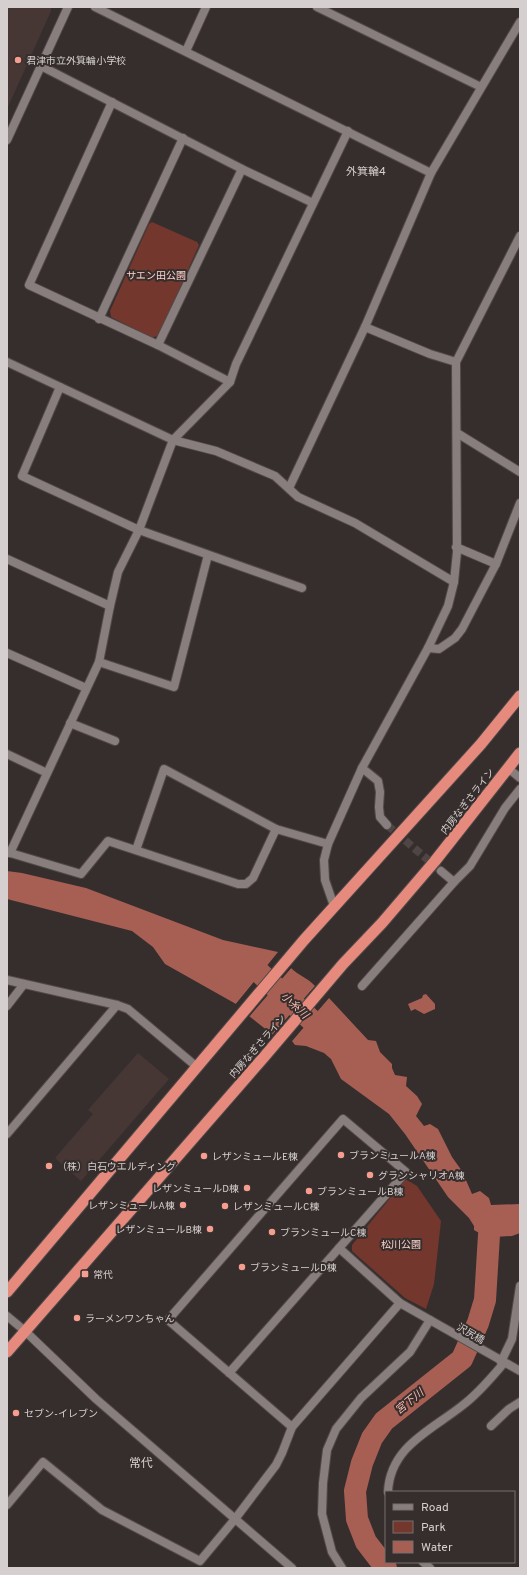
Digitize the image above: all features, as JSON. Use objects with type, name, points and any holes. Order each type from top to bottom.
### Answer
[{"type":"highway","points":[[7,1292],[304,940],[476,750],[520,696]]},
{"type":"highway","name":"内房なぎさライン","points":[[7,1352],[343,964],[382,923],[435,861],[520,753]]},
{"type":"street","points":[[7,140],[68,7]]},
{"type":"street","points":[[95,7],[431,173]]},
{"type":"street","points":[[186,51],[206,7]]},
{"type":"street","points":[[317,7],[481,86]]},
{"type":"street","points":[[289,488],[365,327],[431,173],[520,22]]},
{"type":"street","points":[[41,66],[313,204]]},
{"type":"street","points":[[112,102],[29,285],[230,382]]},
{"type":"street","points":[[276,829],[253,878],[246,884],[238,884],[108,841],[81,874],[9,852],[99,662],[118,572],[139,530],[173,440],[230,382],[236,364],[348,131]]},
{"type":"street","points":[[99,319],[183,138]]},
{"type":"street","points":[[158,346],[242,169]]},
{"type":"street","points":[[334,906],[325,880],[324,860],[328,844],[362,768],[428,648],[448,606],[454,582],[458,505],[456,362],[520,236]]},
{"type":"street","points":[[365,327],[430,354],[456,362]]},
{"type":"street","points":[[7,362],[173,440],[216,451],[275,476],[298,497],[355,522],[454,582]]},
{"type":"street","points":[[60,387],[22,476],[139,530],[302,588]]},
{"type":"street","points":[[456,433],[520,472]]},
{"type":"street","points":[[428,648],[439,649],[455,638],[462,630],[496,564],[520,503]]},
{"type":"street","points":[[456,547],[496,564]]},
{"type":"street","points":[[99,662],[174,687],[208,555]]},
{"type":"street","points":[[7,559],[110,606]]},
{"type":"street","points":[[7,653],[86,688]]},
{"type":"street","points":[[70,723],[116,741]]},
{"type":"street","points":[[7,754],[47,772]]},
{"type":"street","points":[[362,768],[378,781],[380,792],[380,817],[386,825]]},
{"type":"street","points":[[508,768],[520,778]]},
{"type":"street","points":[[136,850],[164,769],[276,829],[328,844]]},
{"type":"street","points":[[362,986],[470,866],[505,808],[520,789]]},
{"type":"street","points":[[441,871],[454,882]]},
{"type":"street","points":[[7,980],[117,1005],[128,1009],[197,1067]]},
{"type":"street","points":[[7,1006],[24,984]]},
{"type":"street","points":[[7,1134],[117,1005]]},
{"type":"street","points":[[229,1373],[406,1172],[343,1119],[168,1320],[229,1373],[292,1427]]},
{"type":"street","name":"沢尻橋","points":[[339,1248],[400,1303],[520,1372]]},
{"type":"street","points":[[388,1491],[394,1465],[404,1451],[414,1440],[481,1389],[502,1363],[512,1339],[520,1286]]},
{"type":"street","points":[[7,1505],[43,1462],[102,1510],[200,1561],[235,1519],[276,1465],[292,1427],[400,1303]]},
{"type":"street","points":[[7,1316],[25,1331],[96,1399],[292,1568]]},
{"type":"street","points":[[342,1568],[332,1552],[322,1514],[323,1483],[327,1450],[336,1429],[341,1422],[361,1398],[410,1352],[430,1320]]},
{"type":"street","points":[[491,1426],[509,1409],[520,1402]]},
{"type":"shaded area","name":"君津市立外箕輪小学校","points":[[7,7],[51,7],[51,11],[7,109]]},
{"type":"shaded area","points":[[138,1053],[169,1079],[81,1181],[55,1158],[93,1114],[88,1110]]},
{"type":"green space","name":"サエン田公園","points":[[152,222],[197,242],[199,245],[159,335],[152,338],[111,317],[110,311],[149,224]]},
{"type":"green space","name":"松川公園","points":[[407,1180],[417,1186],[441,1221],[434,1284],[426,1309],[405,1298],[352,1251],[352,1245],[404,1181]]},
{"type":"water","points":[[7,871],[22,873],[86,888],[223,940],[278,952],[236,1004],[165,964],[153,947],[132,931],[7,899]]},
{"type":"water","points":[[291,968],[315,986],[273,1035],[249,1016]]},
{"type":"water","points":[[426,994],[435,1004],[435,1009],[424,1014],[415,1009],[411,1011],[408,1004],[422,998],[423,995]]},
{"type":"water","points":[[329,998],[368,1040],[376,1041],[380,1052],[392,1064],[395,1075],[407,1077],[406,1086],[417,1096],[422,1104],[416,1116],[424,1126],[430,1124],[438,1129],[452,1157],[462,1171],[472,1194],[480,1191],[489,1198],[491,1205],[520,1204],[520,1233],[512,1236],[493,1237],[490,1245],[491,1259],[489,1261],[489,1266],[483,1260],[481,1252],[482,1245],[486,1237],[474,1230],[474,1226],[469,1218],[448,1197],[405,1134],[389,1114],[341,1079],[331,1059],[324,1053],[306,1046],[295,1045],[292,1041]]},
{"type":"pier","points":[[280,951],[280,954],[238,1005],[235,1005]]},
{"type":"pier","points":[[291,966],[292,967],[248,1018],[248,1015]]},
{"type":"pier","points":[[317,984],[317,987],[274,1036],[271,1036]]},
{"type":"pier","points":[[330,996],[291,1042],[290,1039]]},
{"type":"waterway","name":"小糸川","points":[[237,958],[249,963],[332,1039]]},
{"type":"waterway","name":"宮下川","points":[[386,1568],[366,1542],[357,1519],[355,1491],[362,1463],[372,1438],[384,1421],[462,1359],[478,1323],[485,1300],[489,1235]]},
{"type":"waterway","name":"宮下川","points":[[379,1568],[382,1564]]},
{"type":"tunnel","points":[[387,825],[441,871]]},
{"type":"place","name":"君津市立外箕輪小学校","points":[[18,60]]},
{"type":"place","name":"ブランミュールA棟","points":[[341,1155]]},
{"type":"place","name":"レザンミュールE棟","points":[[204,1156]]},
{"type":"place","name":"（株）白石ウエルディング","points":[[49,1166]]},
{"type":"place","name":"グランシャリオA棟","points":[[370,1175]]},
{"type":"place","name":"レザンミュールD棟","points":[[247,1188]]},
{"type":"place","name":"ブランミュールB棟","points":[[309,1191]]},
{"type":"place","name":"レザンミュールA棟","points":[[183,1205]]},
{"type":"place","name":"レザンミュールC棟","points":[[225,1206]]},
{"type":"place","name":"レザンミュールB棟","points":[[210,1229]]},
{"type":"place","name":"ブランミュールC棟","points":[[272,1232]]},
{"type":"place","name":"ブランミュールD棟","points":[[242,1267]]},
{"type":"place","name":"常代","points":[[85,1274]]},
{"type":"place","name":"ラーメンワンちゃん","points":[[77,1318]]},
{"type":"place","name":"セブン-イレブン","points":[[16,1413]]},
{"type":"district","name":"外箕輪4","points":[[366,171]]},
{"type":"district","name":"常代","points":[[141,1463]]}]
